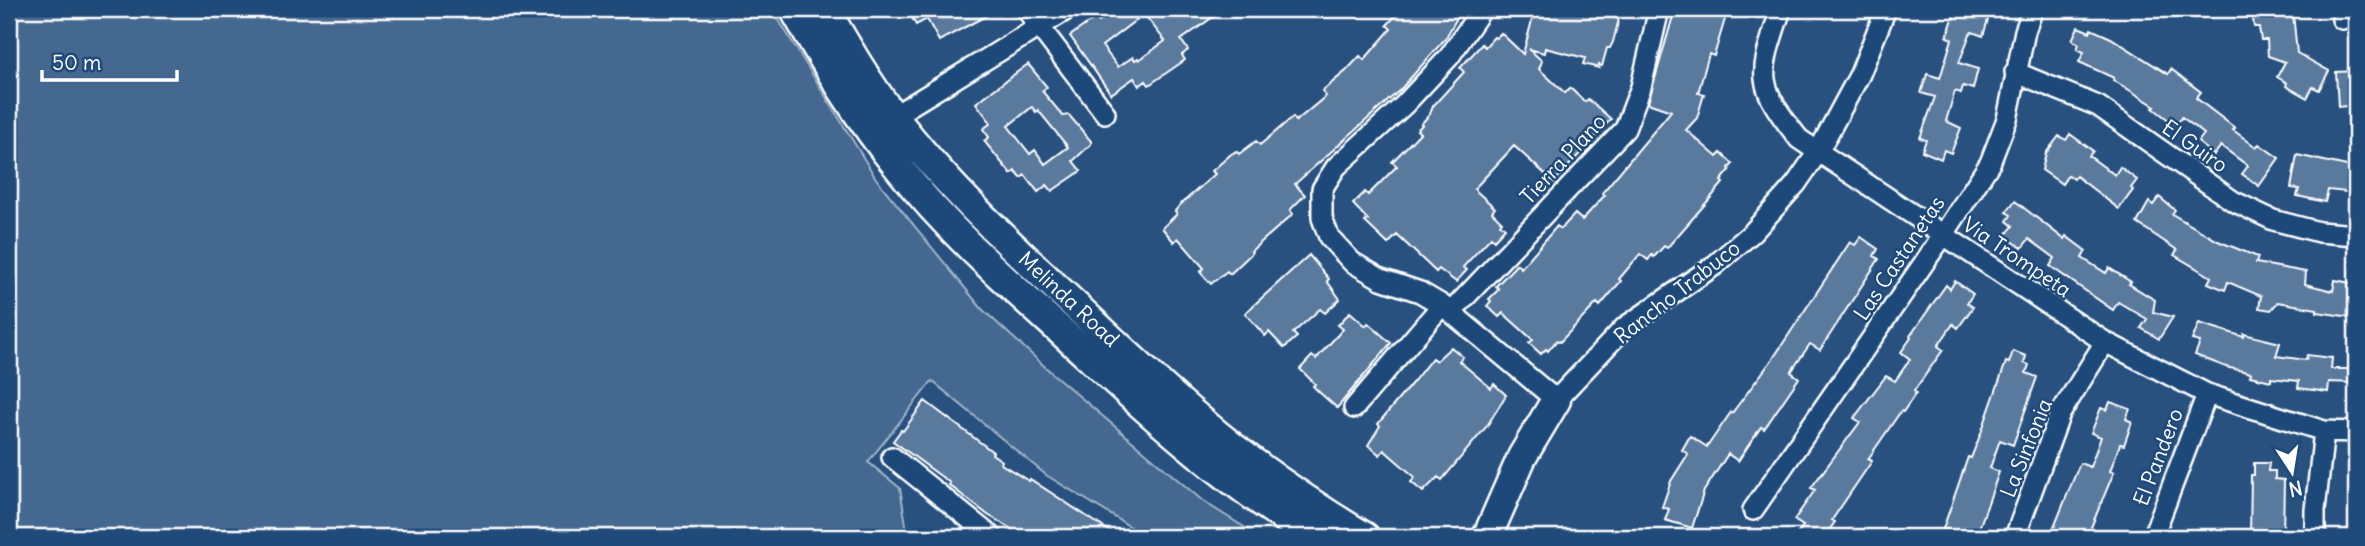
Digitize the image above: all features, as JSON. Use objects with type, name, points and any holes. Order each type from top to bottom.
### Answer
[{"type":"main road","name":"Melinda Road","points":[[794,9],[834,78],[946,179],[990,225],[1164,389],[1265,471],[1365,537]]},
{"type":"main road","name":"Melinda Road","points":[[825,9],[851,53],[881,123],[922,195],[970,247],[1168,429],[1219,471],[1315,537]]},
{"type":"main road","name":"Rancho Trabuco","points":[[1487,537],[1522,457],[1556,400]]},
{"type":"street","points":[[1026,9],[1105,113]]},
{"type":"street","points":[[881,123],[1068,9]]},
{"type":"street","points":[[1482,9],[1449,57],[1404,106],[1336,167],[1322,189],[1322,218],[1329,237],[1352,262],[1381,279],[1420,292],[1446,309],[1556,400]]},
{"type":"street","name":"Tierra Plano","points":[[1354,408],[1446,309],[1625,129],[1641,87],[1659,9]]},
{"type":"street","name":"Via Trompeta","points":[[1781,9],[1766,52],[1763,73],[1769,96],[1799,139],[2105,342],[2207,394],[2325,431],[2356,432]]},
{"type":"street","name":"Rancho Trabuco","points":[[1556,400],[1625,327],[1715,265],[1753,232],[1796,184],[1818,152],[1860,74],[1886,9]]},
{"type":"street","name":"Las Castanetas","points":[[1753,510],[1990,163],[2007,119],[2025,31],[2034,9]]},
{"type":"street","name":"El Guiro","points":[[2015,72],[2098,106],[2233,201],[2273,220],[2319,232],[2356,235]]},
{"type":"street","name":"La Sinfonia","points":[[2015,537],[2060,414],[2105,342]]},
{"type":"street","name":"El Pandero","points":[[2154,537],[2207,394]]},
{"type":"street","points":[[2315,537],[2315,510],[2325,431]]},
{"type":"street","points":[[892,457],[980,534]]},
{"type":"shaded area","points":[[9,9],[772,9],[877,180],[982,309],[1053,374],[1204,502],[1260,537],[1147,537],[1046,475],[932,381],[868,462],[900,488],[908,537],[9,537]]},
{"type":"building","points":[[907,9],[999,9],[939,41],[927,19],[916,25]]},
{"type":"building","points":[[1116,9],[1224,9],[1181,40],[1188,50],[1182,55],[1185,60],[1149,85],[1146,81],[1139,86],[1134,78],[1111,94],[1070,36],[1095,18],[1099,22]],"holes":[[[1144,14],[1165,41],[1139,60],[1133,57],[1118,67],[1102,46]]]},
{"type":"building","points":[[1402,9],[1462,9],[1445,39],[1400,90],[1295,184],[1305,195],[1290,210],[1293,214],[1251,251],[1230,274],[1227,271],[1211,284],[1200,272],[1204,268],[1178,238],[1174,242],[1162,228],[1177,214],[1175,211],[1180,205],[1215,174],[1212,171],[1230,155],[1236,151],[1239,154],[1256,141],[1260,145],[1293,117],[1296,121],[1326,96],[1322,91],[1360,56],[1364,60],[1391,29],[1387,25]]},
{"type":"building","points":[[1535,9],[1579,9],[1619,19],[1613,42],[1610,48],[1607,48],[1599,68],[1583,64],[1585,58],[1545,48],[1544,53],[1529,49],[1542,61],[1539,69],[1565,93],[1570,88],[1585,102],[1588,99],[1611,119],[1554,182],[1514,146],[1474,189],[1495,208],[1492,212],[1505,228],[1494,240],[1491,237],[1463,267],[1467,270],[1456,282],[1439,269],[1436,272],[1397,235],[1388,244],[1365,222],[1368,220],[1353,204],[1365,192],[1368,195],[1397,166],[1392,162],[1420,133],[1417,130],[1433,106],[1464,72],[1460,68],[1482,44],[1485,47],[1501,33],[1523,54]]},
{"type":"building","points":[[1675,9],[1728,9],[1714,56],[1709,54],[1698,93],[1704,94],[1697,118],[1686,130],[1717,157],[1721,153],[1733,164],[1721,181],[1723,183],[1667,248],[1664,246],[1648,260],[1640,254],[1600,306],[1597,303],[1560,342],[1557,340],[1548,351],[1546,349],[1541,354],[1529,343],[1533,340],[1503,313],[1499,317],[1487,306],[1491,301],[1489,299],[1499,289],[1496,286],[1517,264],[1521,268],[1557,226],[1561,229],[1575,214],[1582,220],[1671,111],[1648,103]]},
{"type":"building","points":[[1956,9],[1970,9],[1989,16],[1983,36],[1972,32],[1970,34],[1959,63],[1978,69],[1973,89],[1963,86],[1961,93],[1955,91],[1946,121],[1961,128],[1951,153],[1944,150],[1941,159],[1922,151],[1926,140],[1920,138],[1935,97],[1921,93],[1927,74],[1940,78],[1952,39],[1947,37]]},
{"type":"building","points":[[2280,9],[2281,13],[2293,13],[2297,53],[2329,71],[2319,90],[2313,87],[2307,98],[2286,86],[2287,83],[2277,77],[2285,62],[2268,56],[2267,40],[2261,40],[2259,27],[2254,27],[2252,10]]},
{"type":"building","points":[[2078,27],[2090,32],[2091,29],[2111,38],[2168,74],[2171,69],[2201,92],[2196,98],[2235,128],[2233,130],[2256,147],[2259,144],[2279,158],[2259,186],[2242,174],[2248,166],[2221,146],[2214,155],[2198,142],[2204,134],[2182,117],[2175,125],[2153,108],[2155,106],[2113,80],[2114,78],[2079,62],[2084,52],[2077,49],[2079,44],[2072,40]]},
{"type":"building","points":[[1028,64],[1047,87],[1042,91],[1063,116],[1069,115],[1091,141],[1073,161],[1081,171],[1052,191],[1047,185],[1038,192],[1025,175],[1021,178],[1015,171],[1011,174],[984,141],[989,137],[983,129],[991,123],[976,103]],"holes":[[[1032,107],[1036,112],[1038,110],[1068,147],[1045,164],[1035,150],[1030,154],[1008,126]]]},
{"type":"building","points":[[2356,71],[2356,105],[2338,107],[2336,72]]},
{"type":"building","points":[[2070,134],[2093,151],[2089,156],[2115,175],[2120,167],[2137,180],[2119,209],[2076,176],[2074,179],[2068,175],[2062,184],[2042,170],[2046,153],[2059,136],[2066,140]]},
{"type":"building","points":[[2297,155],[2356,168],[2356,193],[2328,190],[2325,202],[2297,196],[2299,189],[2291,188]]},
{"type":"building","points":[[2159,197],[2175,210],[2172,214],[2218,241],[2258,257],[2256,263],[2306,272],[2305,284],[2333,291],[2335,280],[2356,284],[2351,317],[2278,302],[2271,310],[2259,308],[2261,296],[2228,282],[2225,290],[2208,283],[2211,277],[2174,255],[2177,250],[2137,223],[2149,202],[2153,205]]},
{"type":"building","points":[[2015,201],[2064,239],[2066,236],[2086,251],[2082,258],[2106,273],[2109,268],[2155,300],[2153,312],[2173,317],[2159,339],[2141,328],[2147,319],[2118,302],[2113,310],[2050,266],[2055,258],[2029,239],[2022,248],[2005,236],[2013,226],[2007,221],[2011,215],[2006,212]]},
{"type":"building","points":[[1861,237],[1878,249],[1874,256],[1879,259],[1820,350],[1810,344],[1791,372],[1799,378],[1738,461],[1728,454],[1704,491],[1692,528],[1665,520],[1669,509],[1662,507],[1671,481],[1688,454],[1682,450],[1690,436],[1707,447],[1774,357],[1850,242],[1855,245]]},
{"type":"building","points":[[1309,255],[1329,279],[1327,281],[1340,299],[1325,313],[1320,309],[1293,333],[1297,337],[1284,348],[1269,332],[1265,336],[1245,313]]},
{"type":"building","points":[[1955,281],[1973,294],[1967,303],[1973,307],[1958,328],[1953,324],[1938,346],[1943,350],[1914,391],[1916,393],[1903,412],[1901,411],[1868,459],[1872,461],[1832,520],[1835,522],[1824,537],[1795,537],[1803,526],[1794,520],[1815,490],[1811,488],[1860,422],[1854,418],[1886,376],[1895,381],[1910,359],[1901,352],[1910,336],[1946,285],[1950,289]]},
{"type":"building","points":[[1350,312],[1391,343],[1337,408],[1313,386],[1315,384],[1300,369],[1312,356],[1316,359],[1343,329],[1338,325]]},
{"type":"building","points":[[2199,323],[2244,337],[2244,334],[2280,343],[2276,356],[2306,360],[2307,355],[2332,358],[2331,369],[2356,369],[2356,383],[2329,382],[2328,392],[2298,388],[2299,381],[2271,378],[2271,381],[2226,367],[2195,355],[2200,342],[2192,340]]},
{"type":"building","points":[[1451,347],[1463,357],[1459,361],[1491,388],[1494,384],[1506,395],[1487,426],[1442,480],[1438,477],[1423,492],[1411,482],[1415,477],[1384,450],[1380,455],[1368,445],[1380,426],[1378,424],[1432,358],[1436,361]]},
{"type":"building","points":[[2013,351],[2026,356],[2024,363],[2029,365],[2026,373],[2037,377],[2013,445],[2000,440],[1990,468],[1999,472],[1976,537],[1966,537],[1943,529],[1968,457],[1971,458],[2006,362],[2009,363]]},
{"type":"building","points":[[925,401],[993,452],[992,454],[1002,461],[1001,464],[1029,481],[1030,479],[1118,537],[1025,537],[988,515],[893,441]]},
{"type":"building","points":[[2110,402],[2130,409],[2126,419],[2132,422],[2124,445],[2120,444],[2110,471],[2114,472],[2087,537],[2070,537],[2053,530],[2080,463],[2090,467],[2101,437],[2091,433],[2101,408],[2107,410]]},
{"type":"building","points":[[2254,463],[2269,463],[2268,471],[2275,471],[2275,479],[2284,480],[2283,537],[2250,537],[2251,475],[2254,475]]}]
